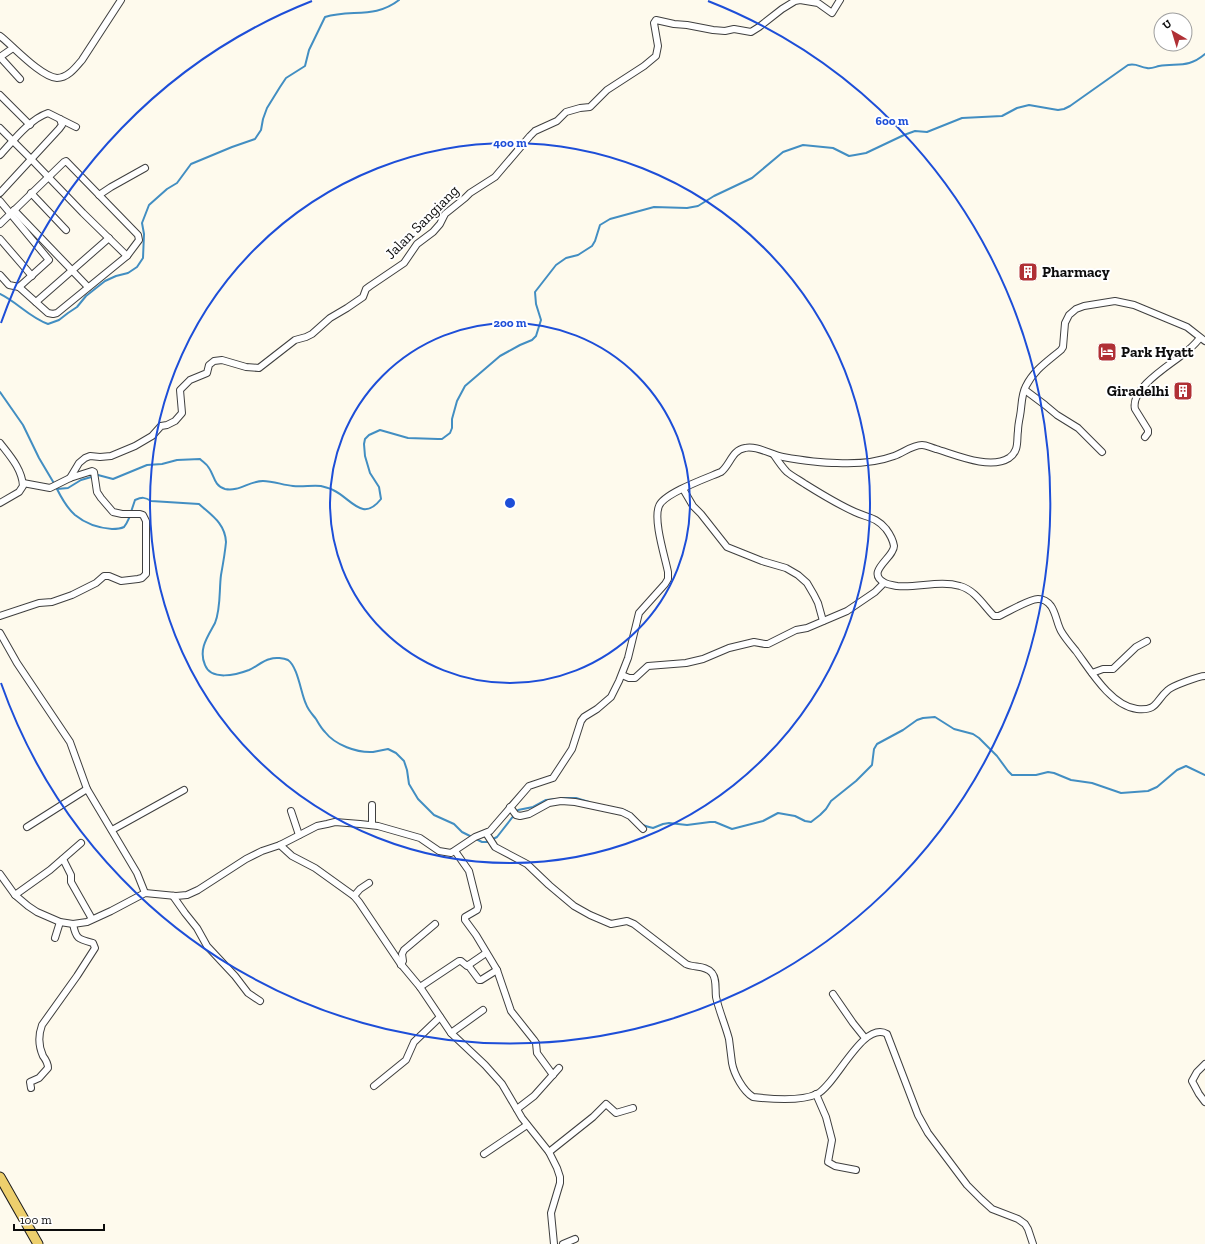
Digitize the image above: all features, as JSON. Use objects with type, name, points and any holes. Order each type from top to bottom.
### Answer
[{"type":"main road","points":[[0,1177],[3,1191],[38,1244]]},
{"type":"street","points":[[0,36],[48,75],[58,78],[67,75],[82,60],[121,0]]},
{"type":"street","name":"Jalan Sangiang","points":[[70,478],[79,463],[85,458],[90,456],[110,456],[127,450],[152,436],[162,426],[175,421],[182,413],[180,390],[190,380],[207,373],[209,365],[214,360],[222,360],[246,367],[259,368],[295,340],[312,334],[330,318],[363,297],[366,289],[404,263],[417,244],[433,232],[440,224],[445,214],[470,193],[495,177],[535,131],[557,121],[566,112],[590,107],[607,90],[644,66],[656,56],[658,46],[654,23],[656,20],[713,30],[725,31],[734,29],[751,32],[795,1],[800,0],[818,3],[832,13],[840,0]]},
{"type":"street","points":[[13,48],[0,57],[20,79]]},
{"type":"street","points":[[0,95],[30,125]]},
{"type":"street","points":[[0,155],[39,117],[48,113],[76,127]]},
{"type":"street","points":[[0,193],[61,127],[62,125],[60,119]]},
{"type":"street","points":[[0,128],[127,256]]},
{"type":"street","points":[[0,224],[66,161],[138,235],[139,240],[127,256],[57,313],[48,313],[19,287],[0,284]]},
{"type":"street","points":[[99,195],[145,168]]},
{"type":"street","points":[[31,193],[66,230]]},
{"type":"street","points":[[0,201],[12,211],[88,287]]},
{"type":"street","points":[[12,211],[49,260],[19,287]]},
{"type":"street","points":[[36,302],[109,238]]},
{"type":"street","points":[[0,239],[32,276]]},
{"type":"street","points":[[0,275],[8,285]]},
{"type":"street","points":[[0,874],[15,895],[37,912],[60,922],[80,924],[145,893],[173,896],[187,895],[198,890],[246,859],[262,851],[280,845],[317,826],[331,823],[372,825],[420,838],[439,850],[451,853],[475,837],[488,835],[493,828],[513,811],[529,786],[553,778],[572,748],[581,721],[584,717],[597,709],[611,697],[622,675],[628,658],[639,613],[668,579],[668,572],[657,519],[658,506],[664,499],[673,493],[725,469],[733,455],[747,447],[755,448],[785,458],[866,464],[922,445],[969,460],[991,463],[1002,461],[1013,455],[1017,448],[1021,402],[1024,390],[1031,377],[1063,347],[1065,323],[1069,315],[1084,306],[1115,301],[1134,305],[1187,327],[1203,339],[1157,374],[1142,388],[1134,402],[1134,406],[1148,430],[1148,433],[1144,437]]},
{"type":"street","points":[[1024,390],[1057,415],[1078,428],[1102,452]]},
{"type":"street","points":[[0,443],[14,461],[22,477],[23,483],[19,492],[0,503]]},
{"type":"street","points":[[774,455],[788,473],[833,502],[877,520],[886,530],[894,545],[890,555],[878,570],[878,575],[884,583],[904,587],[945,584],[961,586],[970,591],[994,616],[999,616],[1027,602],[1037,599],[1045,600],[1051,606],[1062,632],[1092,673],[1109,693],[1127,706],[1143,709],[1153,707],[1173,686],[1191,679],[1205,676]]},
{"type":"street","points":[[0,616],[39,603],[52,602],[72,595],[96,583],[104,576],[109,576],[121,581],[138,579],[144,576],[146,568],[146,529],[144,518],[140,514],[122,514],[113,512],[97,492],[95,474],[90,472],[70,478],[50,488],[23,483]]},
{"type":"street","points":[[683,489],[695,509],[727,547],[762,561],[786,568],[798,574],[807,583],[814,595],[823,621]]},
{"type":"street","points":[[622,675],[632,679],[648,666],[686,663],[704,659],[729,648],[754,642],[768,644],[796,630],[807,628],[847,611],[875,592],[884,583]]},
{"type":"street","points":[[0,633],[17,663],[70,742],[87,789],[137,873],[145,893]]},
{"type":"street","points":[[1092,673],[1103,669],[1112,669],[1136,647],[1146,641]]},
{"type":"street","points":[[28,828],[87,789]]},
{"type":"street","points":[[112,830],[184,790]]},
{"type":"street","points":[[513,811],[520,816],[529,814],[549,803],[561,801],[575,802],[622,812],[630,816],[643,829]]},
{"type":"street","points":[[372,804],[372,825]]},
{"type":"street","points":[[291,811],[298,835]]},
{"type":"street","points":[[488,835],[495,847],[527,864],[574,906],[611,924],[627,921],[634,924],[686,964],[691,967],[705,968],[711,971],[714,977],[716,996],[729,1039],[732,1064],[740,1081],[749,1095],[753,1097],[784,1100],[808,1097],[816,1094],[830,1082],[865,1038],[881,1031],[887,1034],[918,1115],[928,1133],[967,1185],[981,1199],[992,1208],[1018,1219],[1025,1224],[1033,1244]]},
{"type":"street","points":[[15,895],[50,870],[81,843]]},
{"type":"street","points":[[280,845],[292,856],[315,868],[354,896],[401,965],[420,987],[452,1033],[491,1071],[502,1084],[527,1125],[549,1152],[557,1168],[560,1183],[551,1213],[554,1244]]},
{"type":"street","points":[[455,851],[469,871],[478,907],[477,910],[465,919],[496,970],[511,1011],[536,1043],[537,1053],[553,1075]]},
{"type":"street","points":[[63,859],[71,875],[71,882],[92,919]]},
{"type":"street","points":[[354,896],[362,887],[369,883]]},
{"type":"street","points":[[173,896],[197,928],[207,946],[235,976],[248,993],[260,1001]]},
{"type":"street","points":[[54,938],[60,922]]},
{"type":"street","points":[[31,1088],[30,1082],[39,1078],[48,1068],[48,1063],[38,1044],[39,1032],[42,1025],[77,976],[95,946],[93,943],[77,937],[74,933],[72,924]]},
{"type":"street","points":[[401,965],[404,950],[435,924]]},
{"type":"street","points":[[468,965],[486,953]]},
{"type":"street","points":[[420,987],[459,960],[466,966],[468,965],[479,980],[496,970]]},
{"type":"street","points":[[834,994],[865,1038]]},
{"type":"street","points":[[452,1033],[483,1010]]},
{"type":"street","points":[[374,1086],[406,1060],[414,1042],[440,1017]]},
{"type":"street","points":[[1205,1064],[1197,1072],[1192,1081],[1205,1102]]},
{"type":"street","points":[[517,1109],[534,1096],[559,1068]]},
{"type":"street","points":[[816,1094],[826,1117],[832,1137],[828,1162],[836,1166],[856,1170]]},
{"type":"street","points":[[549,1152],[593,1117],[606,1104],[616,1113],[633,1108]]},
{"type":"street","points":[[484,1154],[527,1125]]},
{"type":"street","points":[[563,1244],[576,1239]]},
{"type":"waterway","points":[[0,294],[35,318],[48,324],[59,320],[77,307],[86,296],[105,281],[128,273],[137,267],[143,258],[144,234],[142,223],[149,205],[167,189],[177,183],[191,164],[255,139],[261,130],[267,108],[286,78],[305,66],[309,50],[325,17],[381,10],[399,0]]},
{"type":"waterway","points":[[57,489],[68,488],[81,480],[98,475],[113,479],[147,465],[162,464],[177,460],[200,459],[206,464],[216,483],[221,488],[230,490],[258,481],[293,486],[321,486],[339,494],[362,509],[368,509],[374,506],[381,499],[379,487],[370,473],[365,456],[365,439],[369,435],[380,430],[408,438],[442,439],[450,433],[457,401],[465,386],[500,356],[532,340],[536,336],[541,320],[536,304],[535,292],[556,265],[566,258],[578,255],[592,246],[600,225],[610,219],[654,207],[687,208],[698,206],[714,196],[752,178],[783,152],[803,145],[833,148],[849,156],[866,153],[915,131],[927,132],[962,118],[1002,116],[1017,108],[1029,105],[1058,110],[1064,109],[1128,65],[1150,68],[1183,64],[1194,61],[1205,54]]},
{"type":"waterway","points":[[0,392],[23,425],[39,458],[55,485]]},
{"type":"waterway","points":[[57,489],[65,503],[75,515],[83,521],[97,527],[115,529],[121,528],[125,526],[130,516]]},
{"type":"waterway","points":[[131,512],[135,500],[142,498],[151,501],[199,504],[217,520],[223,530],[226,542],[217,617],[203,648],[203,659],[208,670],[218,675],[231,675],[249,670],[272,658],[288,660],[294,668],[308,708],[329,737],[353,750],[373,752],[388,749],[396,753],[404,761],[409,784],[418,799],[434,815],[454,824],[462,832],[482,842],[487,842],[497,837],[518,810],[533,807],[546,800],[557,799]]},
{"type":"waterway","points":[[624,810],[632,814],[641,824],[653,828],[669,823],[687,825],[715,822],[732,829],[763,821],[778,813],[795,816],[811,822],[826,809],[831,801],[856,781],[872,765],[874,749],[877,744],[903,730],[917,720],[935,717],[954,729],[973,734],[979,738],[997,756],[1012,775],[1036,775],[1048,772],[1071,780],[1092,783],[1121,793],[1148,791],[1157,787],[1177,770],[1186,766],[1205,775]]},
{"type":"waterway","points":[[562,798],[576,798],[589,802]]},
{"type":"place","name":"Pharmacy","points":[[1028,272]]},
{"type":"place","name":"Park Hyatt","points":[[1107,352]]},
{"type":"place","name":"Giradelhi","points":[[1183,391]]}]
